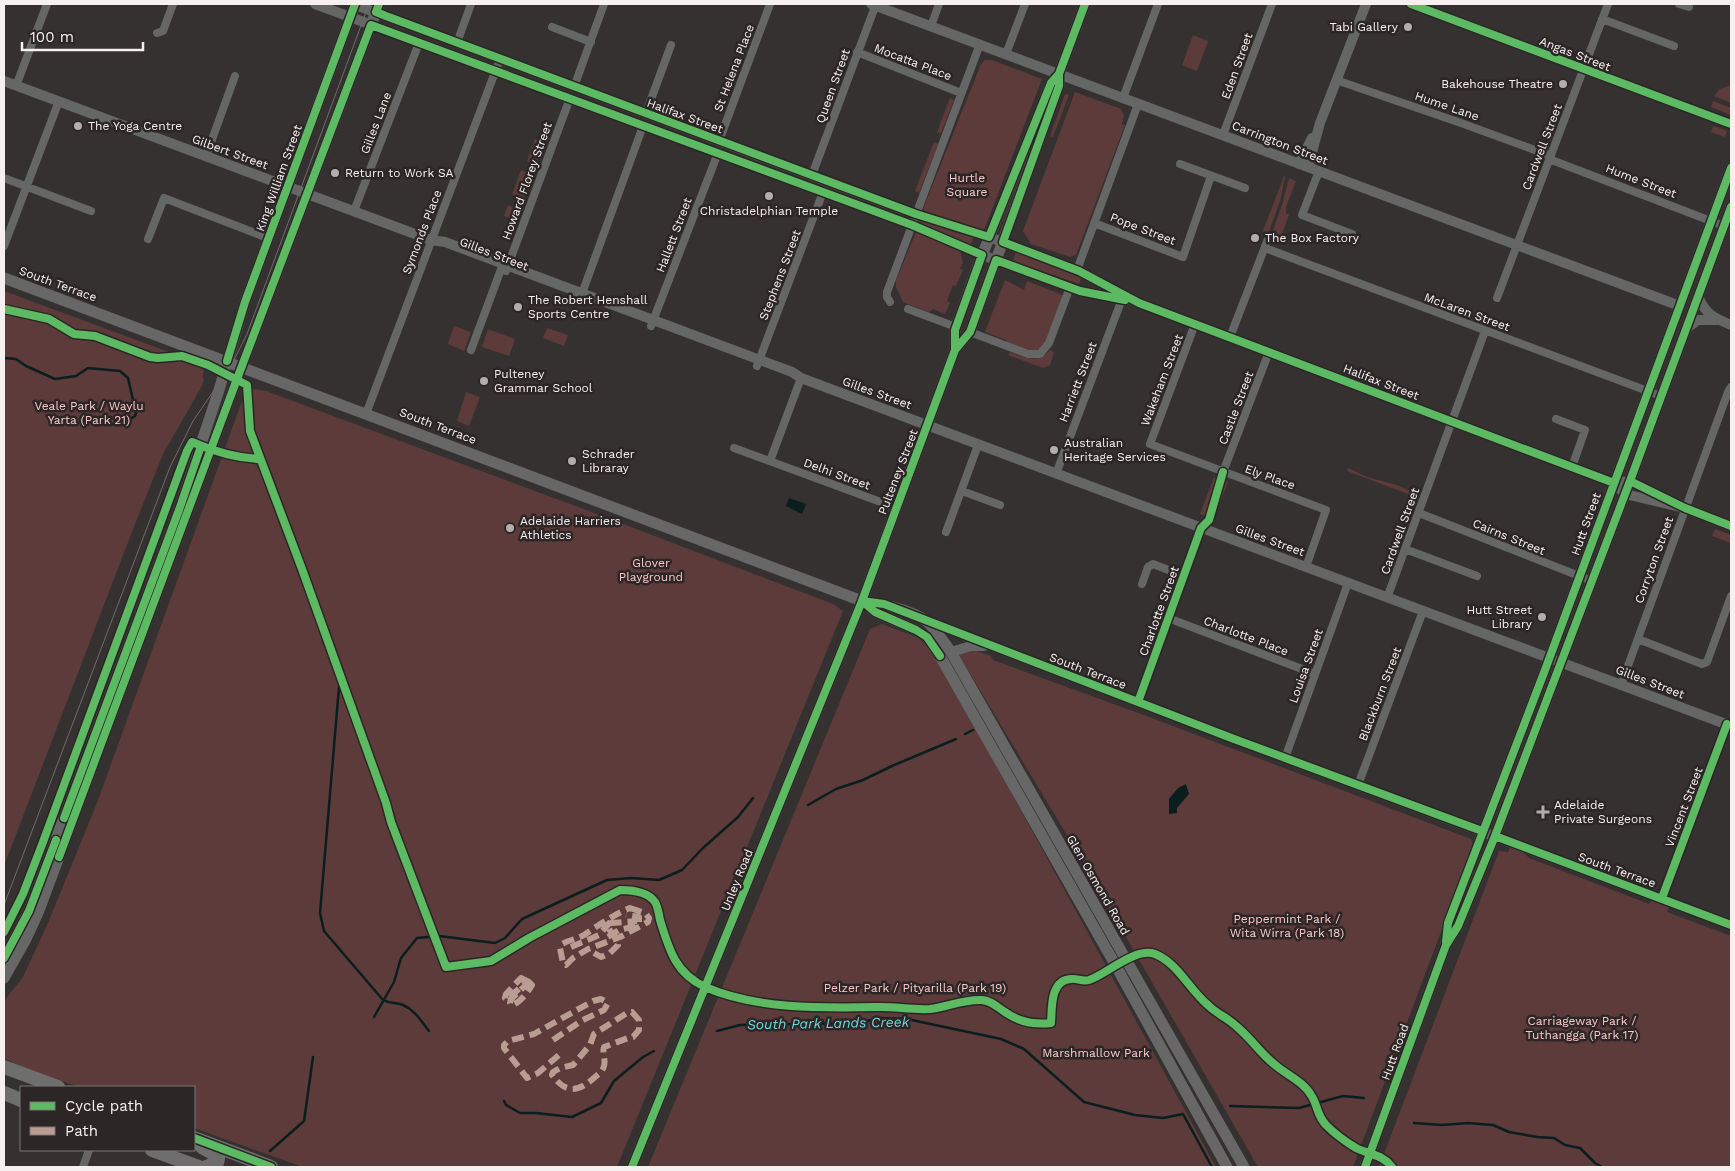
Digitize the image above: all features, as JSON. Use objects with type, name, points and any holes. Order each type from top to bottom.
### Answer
[{"type":"highway","points":[[5,1069],[55,1086]]},
{"type":"highway","points":[[4,1086],[14,1097]]},
{"type":"highway","points":[[196,1139],[200,1145],[217,1157],[217,1163],[206,1167]]},
{"type":"highway","points":[[196,1139],[271,1167]]},
{"type":"highway","points":[[155,1151],[199,1167]]},
{"type":"main road","name":"King William Street","points":[[149,605],[245,302],[354,4]]},
{"type":"main road","name":"Pulteney Street","points":[[862,601],[955,350],[956,327],[988,237],[1049,87],[1059,74],[1083,4]]},
{"type":"main road","points":[[4,958],[30,911],[242,367],[377,8]]},
{"type":"main road","name":"Pulteney Street","points":[[955,350],[970,332],[1059,86],[1059,74]]},
{"type":"main road","name":"Hutt Street","points":[[1482,831],[1549,658],[1713,221],[1731,168]]},
{"type":"main road","name":"Hutt Street","points":[[1495,836],[1630,481],[1731,207]]},
{"type":"main road","name":"South Terrace","points":[[4,278],[862,601],[884,604],[924,619]]},
{"type":"main road","name":"South Terrace","points":[[862,601],[875,612],[916,630],[946,654]]},
{"type":"main road","name":"Unley Road","points":[[632,1167],[862,601]]},
{"type":"main road","points":[[4,978],[38,913],[149,605]]},
{"type":"main road","name":"Glen Osmond Road","points":[[924,619],[936,631],[946,654],[997,744],[1244,1167]]},
{"type":"main road","name":"Glen Osmond Road","points":[[997,744],[1227,1167]]},
{"type":"main road","name":"Hutt Road","points":[[1446,945],[1448,922],[1482,831]]},
{"type":"main road","name":"Hutt Road","points":[[1365,1167],[1446,945],[1458,926],[1495,836]]},
{"type":"main road","points":[[1171,1065],[1182,1059]]},
{"type":"street","points":[[16,86],[47,4]]},
{"type":"street","points":[[157,34],[163,31],[173,4]]},
{"type":"street","name":"Halifax Street","points":[[315,4],[912,225],[982,255],[1080,291],[1140,303]]},
{"type":"street","name":"Halifax Street","points":[[354,4],[377,8],[457,42],[574,87],[916,214],[1003,242],[1077,270],[1140,303],[1614,482],[1630,481],[1685,508],[1731,526]]},
{"type":"street","points":[[457,42],[471,4]]},
{"type":"street","points":[[574,87],[604,4]]},
{"type":"street","name":"St Helena Place","points":[[719,140],[770,4]]},
{"type":"street","name":"Carrington Street","points":[[874,4],[1680,306]]},
{"type":"street","name":"Queen Street","points":[[812,175],[874,4]]},
{"type":"street","points":[[931,26],[939,4]]},
{"type":"street","points":[[1006,54],[1025,4]]},
{"type":"street","points":[[1123,98],[1158,4]]},
{"type":"street","name":"Eden Street","points":[[1223,135],[1272,4]]},
{"type":"street","points":[[1303,165],[1366,4]]},
{"type":"street","name":"Angas Street","points":[[1411,4],[1731,124]]},
{"type":"street","name":"Cardwell Street","points":[[1497,298],[1608,4]]},
{"type":"street","points":[[1679,4],[1689,7]]},
{"type":"street","points":[[1602,19],[1674,46]]},
{"type":"street","points":[[552,27],[590,42]]},
{"type":"street","name":"Gilles Lane","points":[[354,212],[419,42]]},
{"type":"street","points":[[890,302],[887,292],[980,44]]},
{"type":"street","points":[[581,296],[671,45]]},
{"type":"street","name":"Mocatta Place","points":[[857,52],[961,93]]},
{"type":"street","name":"Symonds Place","points":[[366,414],[433,241],[500,59]]},
{"type":"street","points":[[206,156],[235,76]]},
{"type":"street","name":"Hume Lane","points":[[1336,80],[1461,123],[1550,157]]},
{"type":"street","name":"Gilbert Street","points":[[4,81],[306,194]]},
{"type":"street","name":"Howard Florey Street","points":[[470,350],[570,98]]},
{"type":"street","points":[[4,246],[59,101]]},
{"type":"street","points":[[1077,270],[1138,104]]},
{"type":"street","name":"Hallett Street","points":[[652,323],[718,153]]},
{"type":"street","name":"Hume Street","points":[[1550,157],[1724,226]]},
{"type":"street","points":[[1180,164],[1245,188]]},
{"type":"street","points":[[1319,171],[1302,215],[1352,234]]},
{"type":"street","name":"Pope Street","points":[[1094,223],[1183,257],[1212,176]]},
{"type":"street","points":[[4,178],[91,211]]},
{"type":"street","points":[[823,192],[827,181]]},
{"type":"street","name":"Stephens Street","points":[[758,363],[823,192]]},
{"type":"street","name":"Gilles Street","points":[[306,194],[433,241],[444,242],[504,268],[758,363],[792,372],[801,378],[978,445],[1729,725]]},
{"type":"street","points":[[148,239],[164,198],[268,238]]},
{"type":"street","points":[[1230,337],[1268,239]]},
{"type":"street","name":"McLaren Street","points":[[1265,248],[1661,396]]},
{"type":"street","points":[[970,332],[1028,354],[1040,354],[1050,343],[1070,287]]},
{"type":"street","points":[[1698,296],[1702,307],[1718,320]]},
{"type":"street","name":"Harriett Street","points":[[1056,474],[1122,299]]},
{"type":"street","points":[[908,309],[956,327]]},
{"type":"street","points":[[1687,328],[1698,320],[1718,320],[1731,324]]},
{"type":"street","name":"Wakeham Street","points":[[1150,444],[1195,324]]},
{"type":"street","name":"Cardwell Street","points":[[1387,598],[1485,331]]},
{"type":"street","name":"Castle Street","points":[[1223,472],[1269,352]]},
{"type":"street","points":[[770,461],[801,378]]},
{"type":"street","name":"Corryton Street","points":[[1621,685],[1731,387]]},
{"type":"street","points":[[1556,419],[1586,430],[1572,466]]},
{"type":"street","name":"Ely Place","points":[[1150,444],[1326,510],[1306,567]]},
{"type":"street","points":[[946,532],[978,445]]},
{"type":"street","name":"Delhi Street","points":[[734,448],[897,508]]},
{"type":"street","name":"Halifax Street","points":[[1614,482],[1625,494],[1685,508]]},
{"type":"street","points":[[962,491],[1000,505]]},
{"type":"street","name":"Cairns Street","points":[[1418,513],[1592,581]]},
{"type":"street","name":"Charlotte Street","points":[[1138,702],[1202,528]]},
{"type":"street","points":[[1405,549],[1477,576]]},
{"type":"street","points":[[1142,584],[1148,567],[1153,564],[1184,576]]},
{"type":"street","name":"Louisa Street","points":[[1285,758],[1348,583]]},
{"type":"street","points":[[1638,639],[1702,664],[1705,663],[1707,662],[1731,596]]},
{"type":"street","name":"Blackburn Street","points":[[1358,784],[1423,611]]},
{"type":"street","name":"Charlotte Place","points":[[1168,618],[1315,674]]},
{"type":"street","name":"South Terrace","points":[[924,619],[1285,758],[1731,924]]},
{"type":"street","name":"South Terrace","points":[[946,654],[971,646],[993,646]]},
{"type":"street","name":"Vincent Street","points":[[1662,898],[1729,725]]},
{"type":"street","points":[[83,1167],[89,1151]]},
{"type":"green space","points":[[1193,35],[1208,41],[1197,71],[1182,65]]},
{"type":"green space","name":"Hurtle Square","points":[[985,60],[992,60],[1042,79],[984,230],[926,212],[923,209],[981,64]]},
{"type":"green space","points":[[1731,85],[1731,103],[1714,96],[1720,89]]},
{"type":"green space","points":[[1075,92],[1121,109],[1124,115],[1122,124],[1125,125],[1076,255],[1070,257],[1031,244],[1023,231]]},
{"type":"green space","points":[[1065,94],[1069,95],[1053,137],[1050,136]]},
{"type":"green space","points":[[950,98],[954,100],[941,133],[937,132]]},
{"type":"green space","points":[[1713,101],[1731,108],[1731,115],[1711,107]]},
{"type":"green space","points":[[1713,126],[1727,131],[1725,137],[1711,132]]},
{"type":"green space","points":[[535,139],[545,142],[536,165],[527,161]]},
{"type":"green space","points":[[934,142],[938,144],[919,193],[915,191]]},
{"type":"green space","points":[[521,170],[533,175],[524,198],[512,194]]},
{"type":"green space","points":[[1284,176],[1280,201],[1268,234],[1263,231]]},
{"type":"green space","points":[[1289,178],[1296,181],[1286,207],[1286,213],[1289,215],[1279,242],[1270,239]]},
{"type":"green space","points":[[508,205],[520,209],[516,220],[504,216]]},
{"type":"green space","points":[[919,220],[974,237],[969,248],[918,223]]},
{"type":"green space","points":[[916,232],[960,250],[963,263],[960,269],[963,270],[956,286],[953,285],[947,301],[950,303],[945,314],[933,309],[929,312],[903,302],[896,287],[896,281]]},
{"type":"green space","points":[[1017,249],[1056,265],[1081,278],[1079,284],[1013,261]]},
{"type":"green space","points":[[1005,280],[1024,290],[1027,281],[1063,295],[1048,337],[1038,350],[1033,352],[1027,351],[985,332]]},
{"type":"green space","name":"Veale Park / Waylu Yarta (Park 21)","points":[[4,291],[193,361],[194,364],[202,368],[204,372],[202,377],[204,379],[202,386],[163,454],[4,866]]},
{"type":"green space","points":[[454,326],[471,332],[464,351],[448,344]]},
{"type":"green space","points":[[547,328],[568,335],[564,346],[543,338]]},
{"type":"green space","points":[[488,329],[515,339],[509,356],[482,347]]},
{"type":"green space","points":[[1050,350],[1054,352],[1050,365],[1043,368],[1008,355],[1010,352],[1026,358],[1036,358],[1041,357]]},
{"type":"green space","name":"Glover Playground","points":[[252,389],[266,391],[833,604],[843,611],[617,1167],[303,1167],[195,1128],[195,1086],[76,1086],[25,1068],[4,1058],[4,1001],[23,977],[48,923],[97,803],[242,401]]},
{"type":"green space","points":[[466,392],[480,397],[469,426],[457,421]]},
{"type":"green space","points":[[1348,468],[1367,477],[1397,485],[1417,494],[1416,497],[1347,471]]},
{"type":"green space","points":[[1214,477],[1228,482],[1214,519],[1200,514]]},
{"type":"green space","points":[[1715,529],[1731,535],[1731,543],[1712,536]]},
{"type":"green space","name":"Pelzer Park / Pityarilla (Park 19)","points":[[882,624],[919,638],[938,659],[1216,1167],[648,1167],[870,629]]},
{"type":"green space","name":"Peppermint Park / Wita Wirra (Park 18)","points":[[967,648],[991,656],[993,660],[1471,839],[1473,846],[1353,1167],[1258,1167],[1083,862],[959,655],[959,652]]},
{"type":"green space","name":"Carriageway Park / Tuthangga (Park 17)","points":[[1511,845],[1520,849],[1529,858],[1649,904],[1652,899],[1669,905],[1667,912],[1731,936],[1731,1167],[1379,1167],[1499,851],[1508,852]]},
{"type":"water","points":[[789,498],[806,504],[802,514],[786,506]]},
{"type":"water","points":[[1186,784],[1189,794],[1177,808],[1177,813],[1169,814],[1169,799],[1178,788]]},
{"type":"waterway","points":[[4,358],[16,359],[26,366],[55,379],[76,376],[88,368],[120,371],[128,378],[136,413],[135,416],[121,423],[95,425]]},
{"type":"waterway","points":[[339,687],[320,913],[324,931],[383,1000],[407,1007],[418,1016],[429,1031]]},
{"type":"waterway","points":[[965,734],[973,730]]},
{"type":"waterway","points":[[808,805],[836,789],[863,780],[956,739]]},
{"type":"waterway","points":[[374,1017],[394,982],[401,958],[417,938],[439,936],[495,943],[505,938],[522,919],[607,880],[631,878],[659,880],[682,870],[703,848],[738,817],[753,798]]},
{"type":"waterway","name":"South Park Lands Creek","points":[[717,1031],[740,1025],[858,1023],[880,1018],[907,1019],[1001,1039],[1024,1049],[1084,1102],[1135,1115],[1163,1118],[1183,1114],[1212,1167]]},
{"type":"waterway","name":"South Park Lands Creek","points":[[504,1101],[506,1105],[520,1113],[572,1117],[601,1103],[614,1081],[643,1057],[654,1051]]},
{"type":"waterway","name":"South Park Lands Creek","points":[[270,1151],[304,1121],[313,1057]]},
{"type":"waterway","name":"South Park Lands Creek","points":[[1230,1106],[1299,1108],[1343,1096],[1364,1098]]},
{"type":"waterway","name":"South Park Lands Creek","points":[[1414,1123],[1493,1125],[1509,1132],[1554,1138],[1565,1145],[1580,1148],[1595,1163],[1602,1167]]},
{"type":"tram line","points":[[4,905],[170,467],[193,421],[232,364],[247,334],[369,4]]},
{"type":"marked path","points":[[630,908],[645,913],[649,918],[648,922],[620,937],[588,949],[573,958],[566,965],[563,963],[560,948],[562,944],[584,935],[630,908]]},
{"type":"marked path","points":[[608,937],[619,930],[639,924],[639,917],[626,915]]},
{"type":"marked path","points":[[571,947],[599,935],[612,920]]},
{"type":"marked path","points":[[594,953],[601,957],[610,953],[618,945],[608,926],[611,923],[637,921]]},
{"type":"marked path","points":[[521,978],[527,981],[508,999],[505,998],[506,994],[521,978]]},
{"type":"marked path","points":[[529,982],[532,985],[526,994],[511,1005],[511,999],[529,982]]},
{"type":"marked path","points":[[553,1040],[581,1021],[604,1010],[608,1003],[601,999],[593,1001],[534,1034],[508,1041],[504,1045],[504,1048],[527,1078],[538,1073],[559,1055]]},
{"type":"marked path","points":[[632,1012],[639,1020],[639,1030],[633,1037],[604,1047],[604,1064],[600,1073],[583,1086],[572,1089],[557,1081],[552,1075],[553,1072],[573,1065],[590,1045],[594,1034],[627,1013],[632,1012]]},
{"type":"cycle path","points":[[227,361],[245,302],[355,4]]},
{"type":"cycle path","points":[[379,4],[376,12],[386,16],[916,214],[989,237],[1051,83],[1059,74]]},
{"type":"cycle path","points":[[1085,4],[1059,74],[1059,86],[1003,242],[1079,271],[1139,303],[1614,483]]},
{"type":"cycle path","points":[[1411,4],[1731,124]]},
{"type":"cycle path","points":[[59,857],[371,25],[912,225],[982,255],[955,330],[955,350],[862,601],[632,1167]]},
{"type":"cycle path","points":[[1446,942],[1448,923],[1545,670],[1731,168]]},
{"type":"cycle path","points":[[1365,1167],[1446,945],[1458,926],[1495,836],[1630,481],[1731,207]]},
{"type":"cycle path","points":[[955,350],[970,332],[996,260],[1080,291],[1125,300]]},
{"type":"cycle path","points":[[4,309],[49,319],[74,334],[95,336],[150,357],[182,356],[208,365],[247,385],[250,431],[302,569],[386,803],[391,822],[446,967],[491,961],[529,938],[620,890],[644,894],[655,902],[670,950],[687,975],[705,987],[725,995],[769,1004],[837,1008],[930,1009],[982,1000],[992,1003],[1021,1020],[1039,1024],[1051,1023],[1052,1003],[1059,984],[1073,979],[1089,980],[1139,954],[1155,954],[1177,970],[1202,1000],[1241,1030],[1269,1060],[1308,1090],[1323,1121],[1329,1128],[1356,1148],[1380,1157],[1392,1167]]},
{"type":"cycle path","points":[[4,932],[23,894],[43,842],[187,451],[192,442],[225,454],[260,459]]},
{"type":"cycle path","points":[[64,818],[201,446]]},
{"type":"cycle path","points":[[1138,702],[1201,528],[1209,520],[1223,472]]},
{"type":"cycle path","points":[[1630,481],[1685,508],[1731,526]]},
{"type":"cycle path","points":[[862,601],[884,604],[1234,739],[1482,831]]},
{"type":"cycle path","points":[[862,601],[875,612],[916,630],[927,637],[940,656]]},
{"type":"cycle path","points":[[1662,898],[1727,724]]},
{"type":"cycle path","points":[[1495,836],[1731,925]]},
{"type":"cycle path","points":[[4,958],[29,911],[56,840]]},
{"type":"cycle path","points":[[195,1138],[271,1167]]},
{"type":"place","name":"Tabi Gallery","points":[[1408,27]]},
{"type":"place","name":"Bakehouse Theatre","points":[[1563,84]]},
{"type":"place","name":"The Yoga Centre","points":[[78,126]]},
{"type":"place","name":"Return to Work SA","points":[[335,173]]},
{"type":"place","name":"Christadelphian Temple","points":[[769,196]]},
{"type":"place","name":"The Box Factory","points":[[1255,238]]},
{"type":"place","name":"The Robert Henshall Sports Centre","points":[[518,307]]},
{"type":"place","name":"Pulteney Grammar School","points":[[484,381]]},
{"type":"place","name":"Australian Heritage Services","points":[[1054,450]]},
{"type":"place","name":"Schrader Libraray","points":[[572,461]]},
{"type":"place","name":"Adelaide Harriers Athletics","points":[[510,528]]},
{"type":"place","name":"Hutt Street Library","points":[[1542,617]]},
{"type":"place","name":"Adelaide Private Surgeons","points":[[1543,812]]},
{"type":"park label","name":"Marshmallow Park","points":[[1096,1053]]}]
